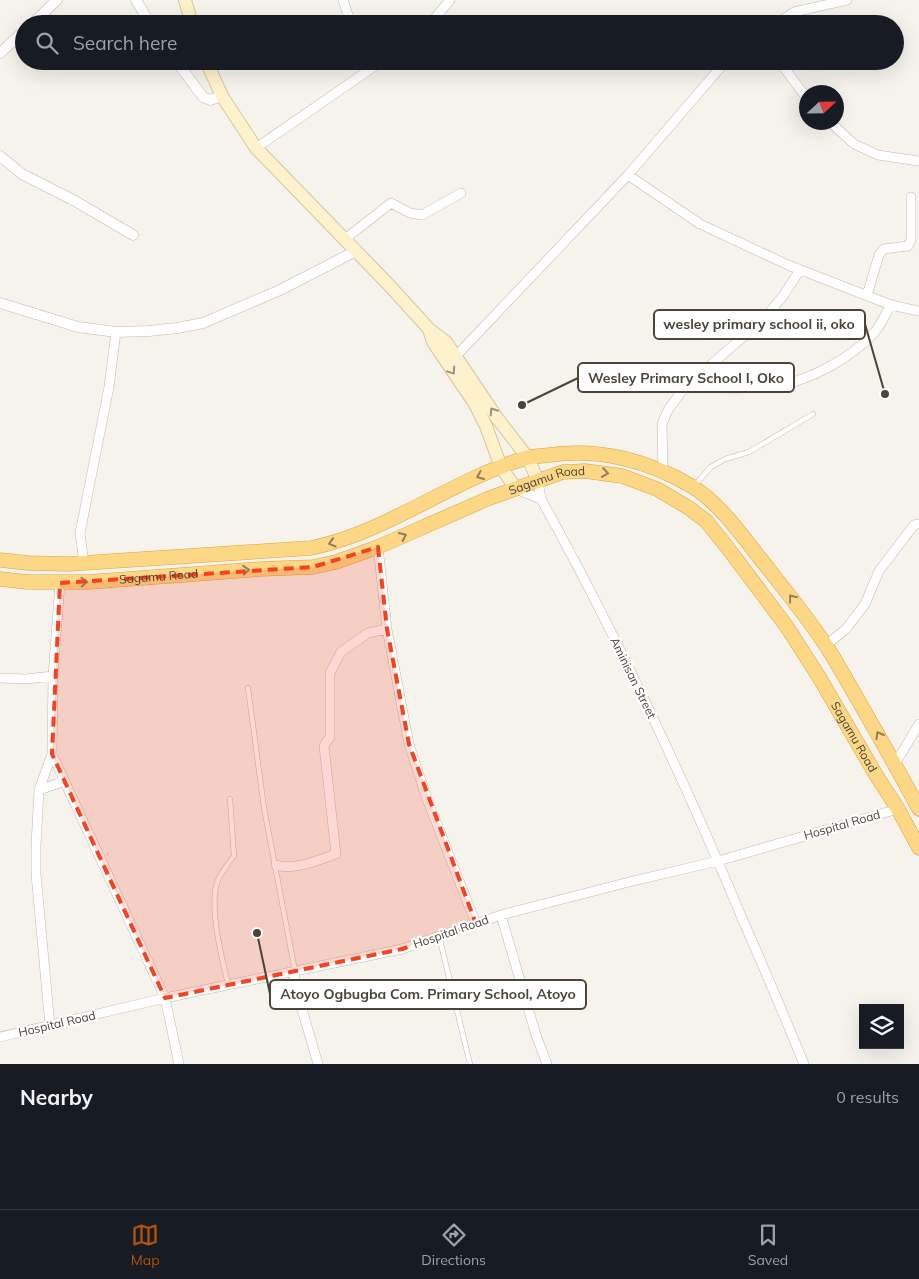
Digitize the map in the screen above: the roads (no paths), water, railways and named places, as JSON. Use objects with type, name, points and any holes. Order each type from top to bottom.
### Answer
[{"type":"highway","name":"Sagamu Road","points":[[0,560],[28,564],[84,563],[311,548],[331,544],[501,468],[528,458],[586,452],[627,458],[693,487],[718,507],[802,611],[826,644],[919,809]]},
{"type":"highway","name":"Sagamu Road","points":[[0,579],[27,582],[60,582],[313,567],[336,562],[378,547],[487,499],[563,472],[585,471],[622,476],[657,489],[681,503],[706,521],[727,547],[787,627],[819,677],[898,809],[919,848]]},
{"type":"main road","points":[[185,0],[189,15]]},
{"type":"main road","points":[[210,70],[222,96],[256,148],[429,329],[446,342],[497,418],[528,458],[538,481]]},
{"type":"main road","points":[[429,329],[432,342],[474,404],[486,426],[501,468],[516,489]]},
{"type":"street","points":[[41,15],[57,0]]},
{"type":"street","points":[[136,0],[145,15]]},
{"type":"street","points":[[343,0],[348,15]]},
{"type":"street","points":[[438,15],[450,0]]},
{"type":"street","points":[[790,15],[794,12],[847,0]]},
{"type":"street","points":[[0,53],[15,39]]},
{"type":"street","points":[[183,70],[203,97],[210,100],[222,96]]},
{"type":"street","points":[[256,148],[363,70]]},
{"type":"street","points":[[456,356],[628,175],[718,70]]},
{"type":"street","points":[[786,70],[799,88]]},
{"type":"street","points":[[839,130],[854,144],[878,155],[919,161]]},
{"type":"street","points":[[0,156],[22,174],[75,201],[133,235]]},
{"type":"street","points":[[628,175],[700,224],[800,270],[867,294],[890,305],[919,311]]},
{"type":"street","points":[[345,239],[391,203],[410,213],[422,215],[461,193]]},
{"type":"street","points":[[867,294],[879,255],[884,249],[908,246],[911,240],[912,197]]},
{"type":"street","points":[[0,303],[78,327],[116,332],[149,331],[203,323],[280,290],[356,251]]},
{"type":"street","points":[[662,472],[662,424],[668,410],[685,387],[763,320],[783,296],[800,270]]},
{"type":"street","points":[[685,387],[731,388],[781,385],[809,376],[824,370],[857,350],[875,333],[890,305]]},
{"type":"street","points":[[84,563],[80,533],[109,387],[116,332]]},
{"type":"street","name":"Aminisan Street","points":[[538,481],[541,499],[627,665],[718,861],[804,1064]]},
{"type":"street","points":[[516,489],[541,499]]},
{"type":"street","points":[[826,644],[846,629],[865,604],[879,571],[914,525],[919,524]]},
{"type":"street","points":[[378,547],[387,629],[409,744],[427,799],[476,924]]},
{"type":"street","points":[[50,1026],[36,874],[36,845],[39,790],[52,754],[53,676],[60,582]]},
{"type":"street","points":[[276,865],[285,868],[336,854],[324,746],[330,737],[330,674],[341,652],[368,633],[387,629]]},
{"type":"street","points":[[0,678],[26,679],[53,676]]},
{"type":"street","points":[[895,764],[919,724]]},
{"type":"street","points":[[52,754],[165,998],[179,1064]]},
{"type":"street","points":[[39,790],[65,782]]},
{"type":"street","name":"Hospital Road","points":[[0,1037],[228,984],[402,949],[500,915],[718,861],[898,809]]},
{"type":"street","points":[[500,915],[536,1035],[547,1064]]},
{"type":"street","points":[[295,971],[294,982],[318,1064]]},
{"type":"lane","points":[[693,487],[711,467],[726,459],[749,452],[813,414]]},
{"type":"lane","points":[[248,688],[264,808],[295,971]]},
{"type":"lane","points":[[228,984],[219,945],[215,908],[217,883],[225,867],[234,856],[230,799]]},
{"type":"lane","points":[[439,936],[470,1064]]},
{"type":"place","name":"wesley primary school ii, oko","points":[[885,394]]},
{"type":"place","name":"Wesley Primary School I, Oko","points":[[522,405]]},
{"type":"place","name":"Atoyo Ogbugba Com. Primary School, Atoyo","points":[[257,933]]}]
